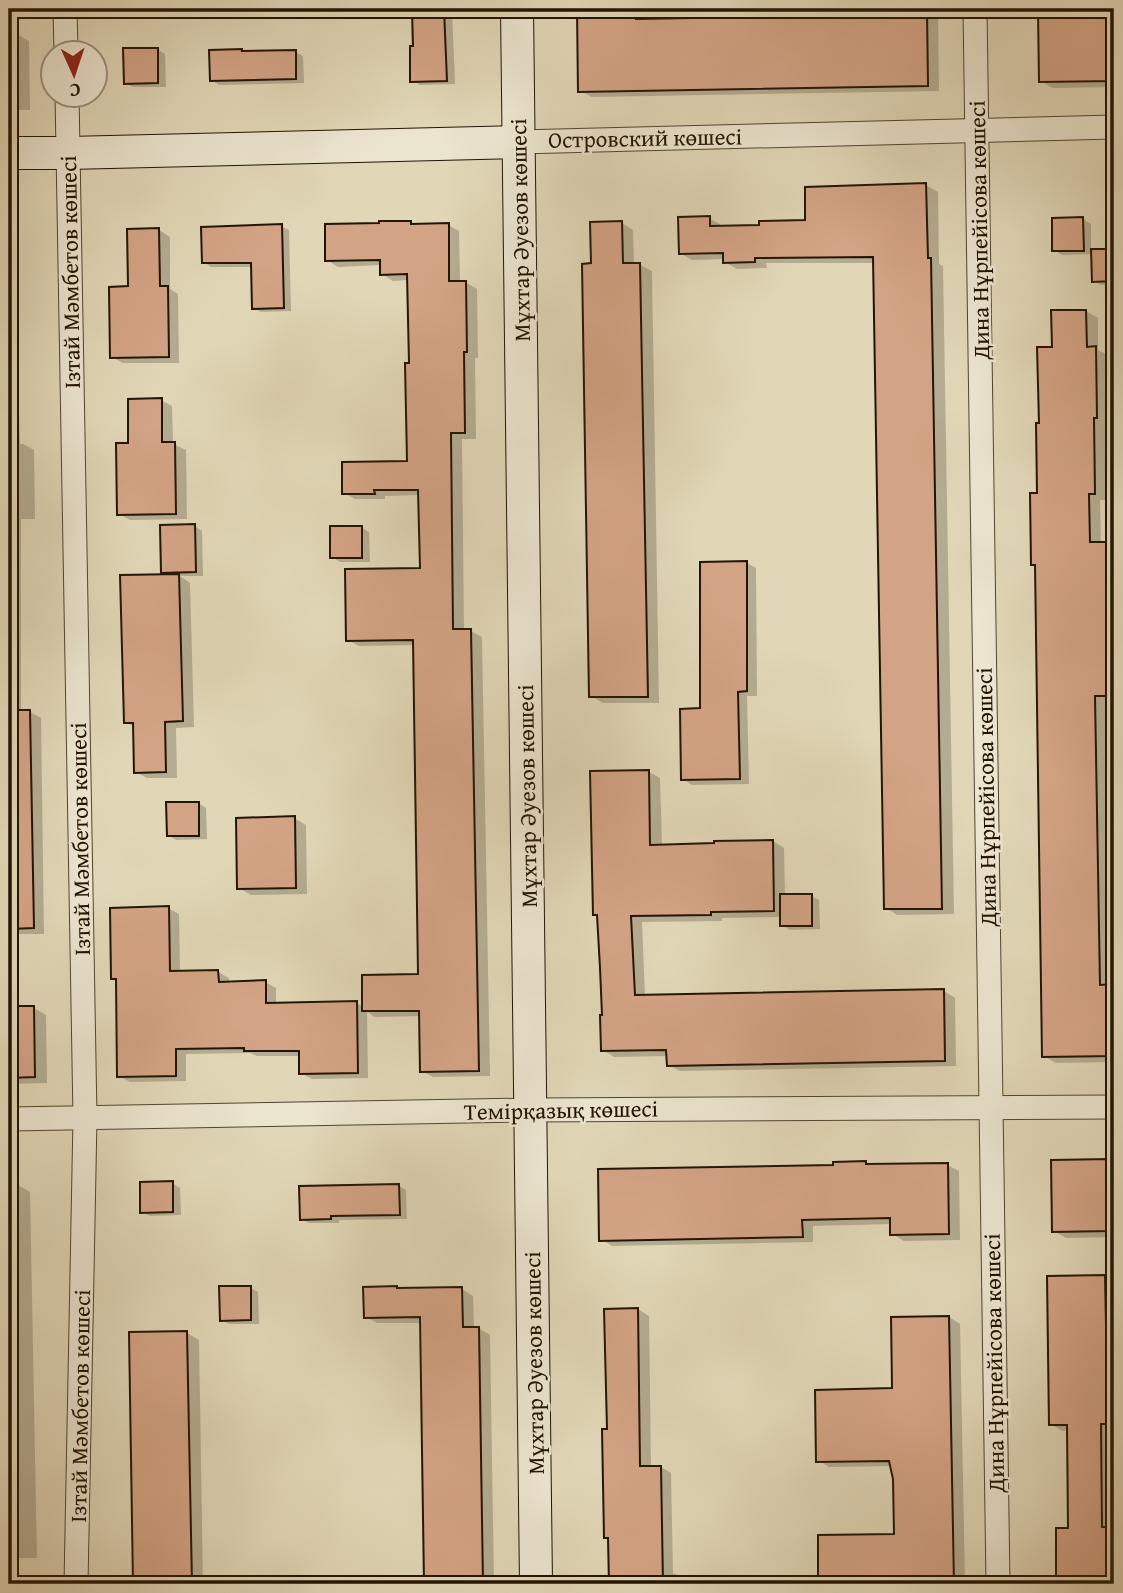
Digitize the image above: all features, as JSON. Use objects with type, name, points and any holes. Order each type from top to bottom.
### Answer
[{"type":"street","points":[[65,9],[66,38]]},
{"type":"street","name":"Мұхтар Әуезов көшесі","points":[[517,9],[536,1584]]},
{"type":"street","name":"Дина Нұрпейісова көшесі","points":[[975,9],[998,1584]]},
{"type":"street","name":"Ізтай Мәмбетов көшесі","points":[[67,108],[85,1118],[76,1584]]},
{"type":"street","name":"Островский көшесі","points":[[9,153],[1114,127]]},
{"type":"street","name":"Темірқазық көшесі","points":[[9,1119],[531,1110],[1114,1107]]},
{"type":"building","points":[[412,9],[444,9],[447,81],[410,82]]},
{"type":"building","points":[[577,9],[636,9],[636,19],[862,15],[864,9],[927,9],[928,86],[578,92]]},
{"type":"building","points":[[1114,9],[1114,81],[1039,82],[1038,11]]},
{"type":"building","points":[[123,48],[158,48],[158,83],[124,84]]},
{"type":"building","points":[[209,50],[296,50],[296,79],[210,81]]},
{"type":"building","points":[[926,183],[928,258],[931,258],[942,909],[884,909],[873,257],[755,258],[755,262],[723,263],[723,253],[679,254],[678,217],[710,216],[710,226],[805,220],[805,187]]},
{"type":"building","points":[[1083,217],[1084,251],[1052,251],[1052,218]]},
{"type":"building","points":[[379,221],[449,223],[449,281],[466,281],[465,433],[451,433],[453,629],[471,629],[479,1071],[420,1072],[419,1011],[362,1011],[362,975],[418,974],[413,640],[346,641],[345,569],[420,568],[418,490],[374,490],[375,494],[342,494],[342,462],[407,461],[407,274],[380,275],[380,260],[325,261],[325,224]]},
{"type":"building","points":[[622,221],[623,263],[640,263],[648,697],[589,697],[582,264],[591,263],[590,222]]},
{"type":"building","points":[[282,224],[284,308],[252,309],[251,263],[202,263],[201,227]]},
{"type":"building","points":[[159,228],[160,286],[168,286],[169,357],[110,358],[109,287],[128,286],[127,229]]},
{"type":"building","points":[[1091,249],[1114,249],[1114,281],[1092,282]]},
{"type":"building","points":[[1051,310],[1086,310],[1087,347],[1096,346],[1095,494],[1089,494],[1090,542],[1114,542],[1114,696],[1095,696],[1100,985],[1114,984],[1114,1056],[1042,1057],[1035,565],[1031,565],[1030,493],[1037,493],[1037,347],[1052,347]]},
{"type":"building","points":[[162,398],[162,442],[175,442],[176,514],[117,515],[116,443],[128,443],[128,399]]},
{"type":"building","points":[[195,524],[196,572],[161,573],[160,525]]},
{"type":"building","points":[[330,526],[362,526],[362,558],[330,558]]},
{"type":"building","points":[[747,561],[747,691],[738,692],[740,779],[681,780],[680,709],[700,708],[700,562]]},
{"type":"building","points":[[179,574],[183,721],[165,722],[166,772],[134,773],[133,723],[124,723],[120,575]]},
{"type":"building","points":[[9,710],[30,710],[34,928],[9,929]]},
{"type":"building","points":[[649,770],[650,845],[773,840],[774,911],[631,916],[635,995],[944,989],[945,1061],[667,1066],[666,1050],[601,1051],[597,915],[593,915],[590,771]]},
{"type":"building","points":[[166,802],[199,802],[199,836],[167,836]]},
{"type":"building","points":[[295,816],[296,888],[237,889],[236,818]]},
{"type":"building","points":[[780,894],[812,894],[812,926],[780,926]]},
{"type":"building","points":[[169,906],[170,971],[218,970],[219,982],[266,980],[266,1003],[357,1001],[358,1073],[299,1074],[299,1051],[244,1051],[244,1048],[176,1049],[176,1076],[117,1077],[116,979],[111,979],[110,908]]},
{"type":"building","points":[[9,1006],[34,1006],[35,1077],[9,1078]]},
{"type":"building","points":[[1110,1159],[1111,1231],[1052,1232],[1051,1160]]},
{"type":"building","points":[[866,1161],[866,1164],[948,1163],[949,1234],[890,1235],[890,1218],[802,1220],[803,1237],[599,1241],[598,1169],[833,1165],[833,1162]]},
{"type":"building","points":[[173,1181],[173,1212],[140,1213],[140,1182]]},
{"type":"building","points":[[399,1184],[400,1215],[331,1216],[331,1219],[300,1220],[299,1186]]},
{"type":"building","points":[[1105,1275],[1108,1424],[1101,1424],[1102,1527],[1114,1527],[1114,1584],[1056,1584],[1056,1528],[1068,1528],[1067,1425],[1049,1425],[1047,1276]]},
{"type":"building","points":[[219,1286],[251,1286],[251,1320],[220,1321]]},
{"type":"building","points":[[363,1287],[462,1287],[463,1327],[479,1327],[483,1584],[424,1584],[420,1317],[364,1318]]},
{"type":"building","points":[[638,1308],[640,1466],[661,1466],[663,1584],[609,1584],[608,1538],[604,1538],[602,1429],[607,1429],[604,1309]]},
{"type":"building","points":[[949,1316],[954,1584],[818,1584],[818,1535],[894,1534],[893,1479],[889,1461],[816,1462],[815,1390],[892,1388],[891,1317]]},
{"type":"building","points":[[187,1331],[192,1584],[133,1584],[129,1332]]}]
